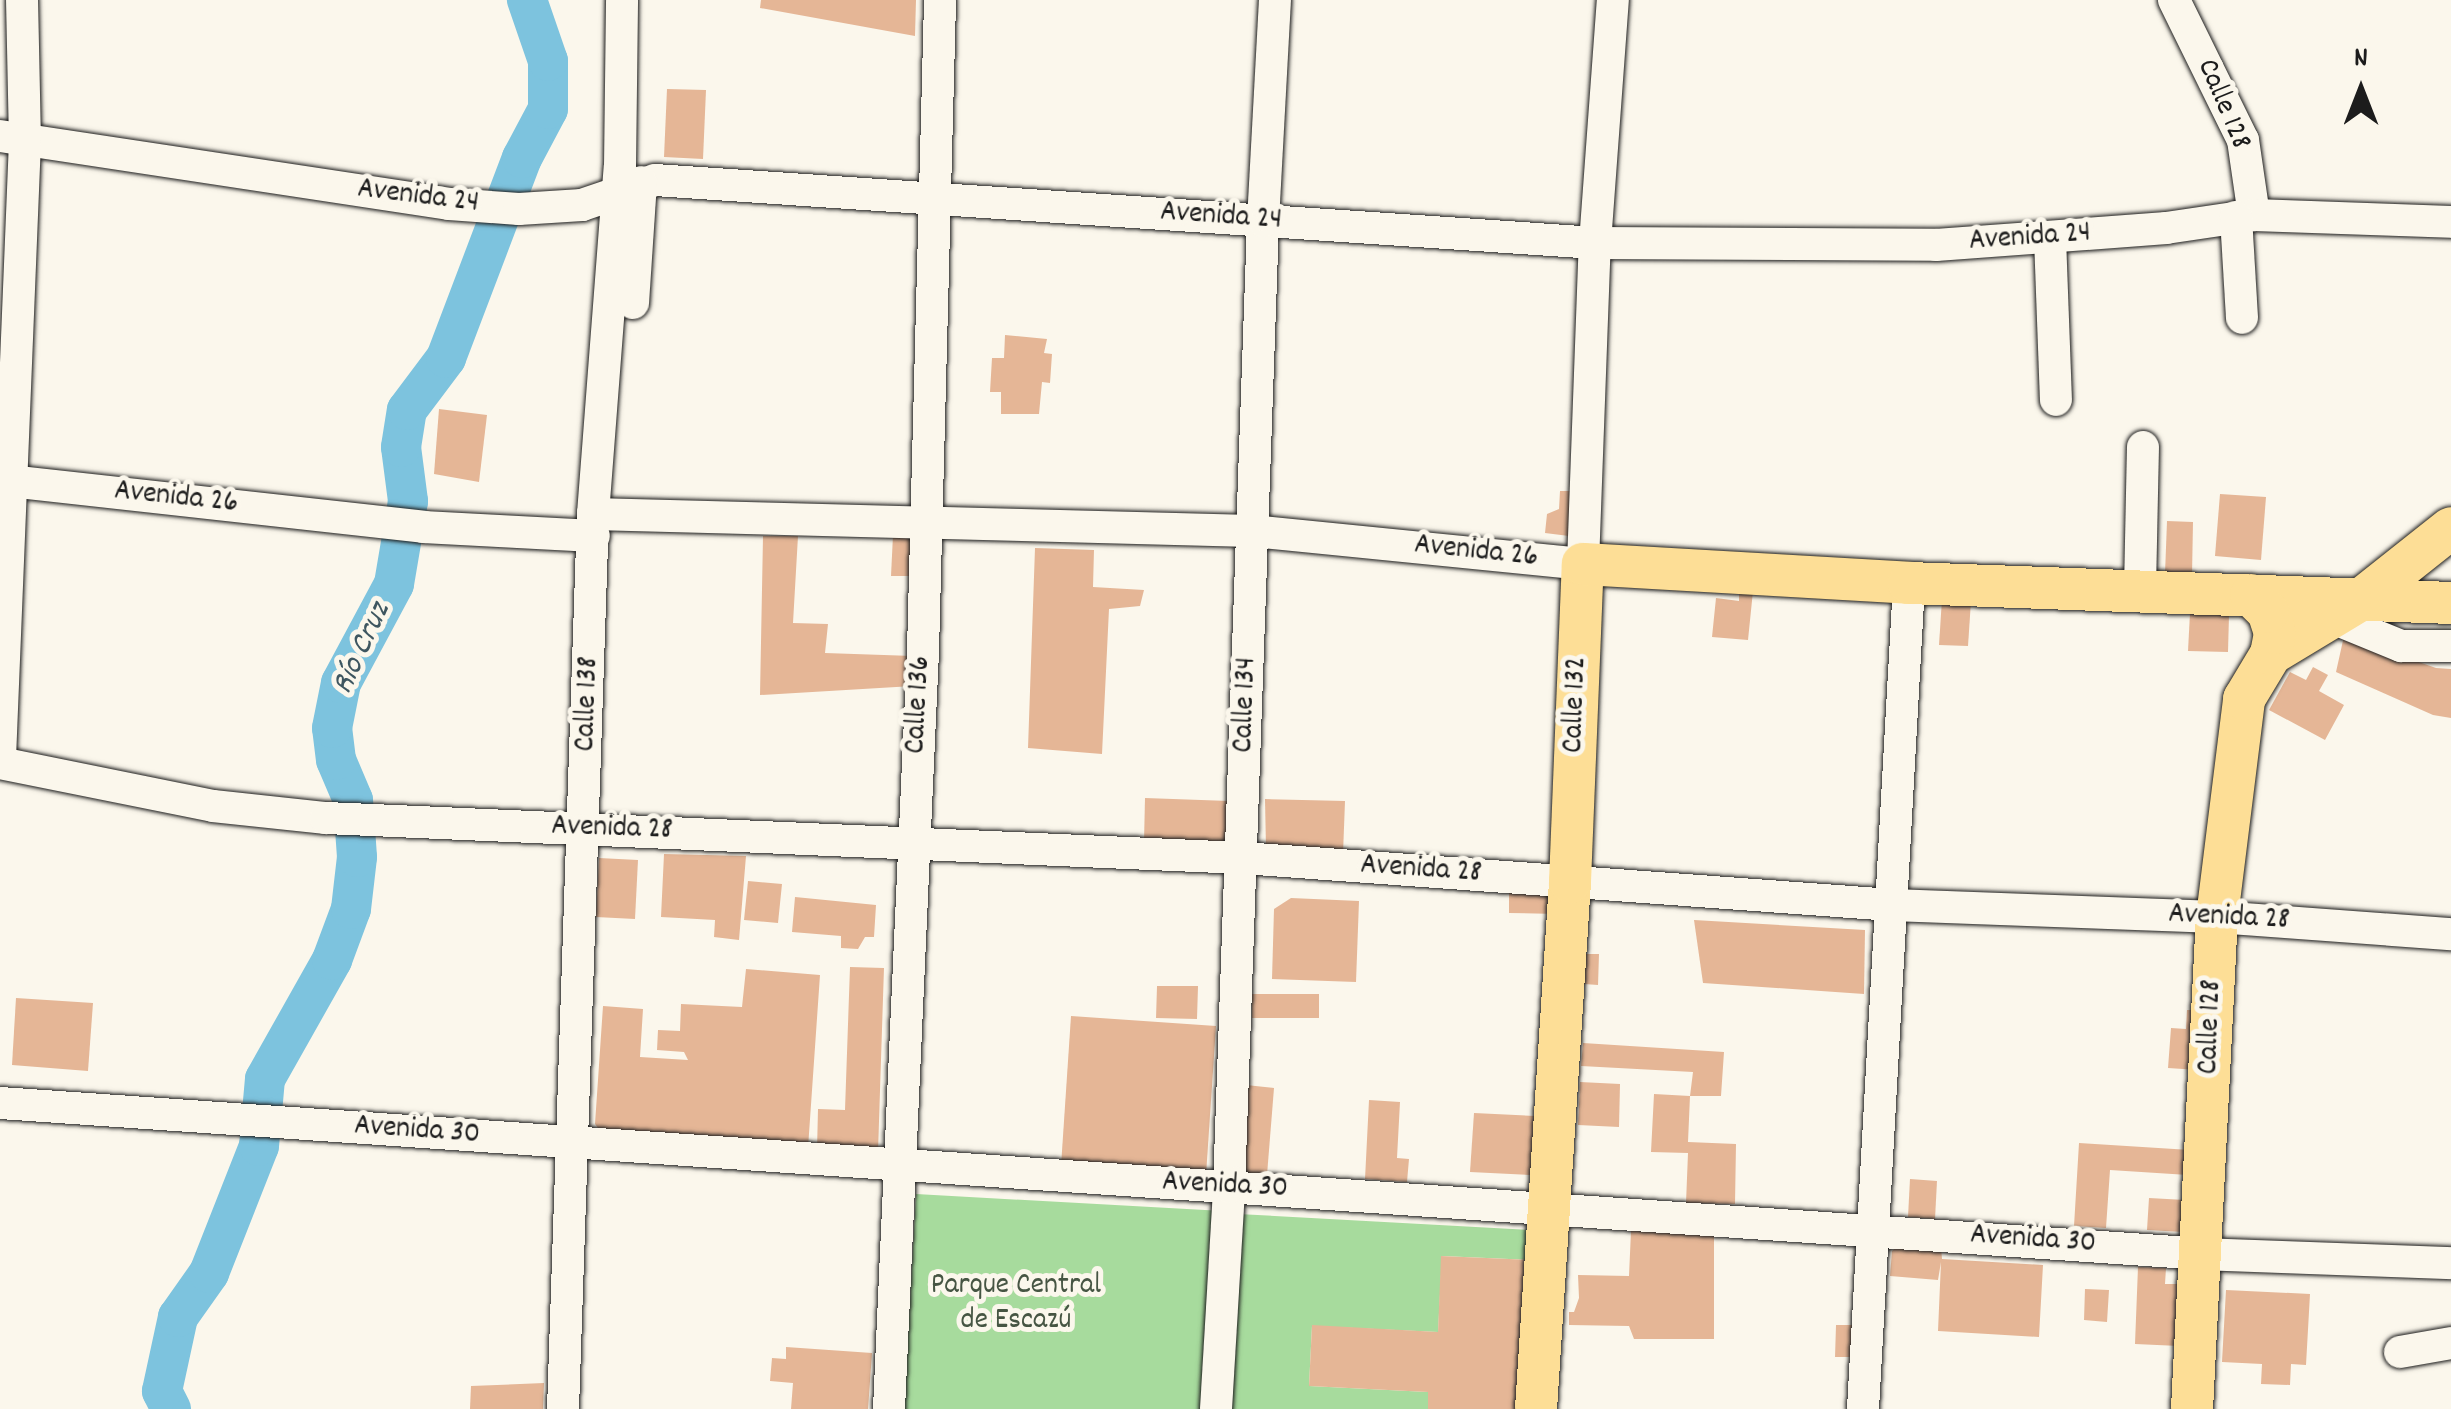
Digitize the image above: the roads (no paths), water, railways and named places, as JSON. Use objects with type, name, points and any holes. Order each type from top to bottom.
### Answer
[{"type":"main road","points":[[2271,654],[2344,609],[2451,528]]},
{"type":"main road","points":[[2415,557],[2415,590],[2438,602]]},
{"type":"main road","name":"Avenida 26","points":[[1582,564],[1910,583],[2251,595],[2344,609],[2438,602]]},
{"type":"main road","name":"Calle 132","points":[[1536,1409],[1570,882],[1582,564]]},
{"type":"main road","points":[[2251,595],[2272,621],[2271,654]]},
{"type":"main road","name":"Calle 128","points":[[2192,1409],[2217,917],[2244,699],[2271,654]]},
{"type":"street","points":[[0,760],[13,139],[22,0]]},
{"type":"street","name":"Calle 138","points":[[563,1409],[594,525],[629,188],[622,0]]},
{"type":"street","name":"Calle 136","points":[[889,1409],[923,650],[940,0]]},
{"type":"street","name":"Calle 134","points":[[1216,1409],[1230,1187],[1262,221],[1275,0]]},
{"type":"street","name":"Calle 132","points":[[1582,564],[1595,242],[1613,0]]},
{"type":"street","name":"Calle 128","points":[[2174,0],[2243,140],[2242,318]]},
{"type":"street","name":"Avenida 24","points":[[13,139],[449,204],[519,209],[582,205],[655,180],[1595,242],[1936,245],[2050,238],[2245,216],[2451,222]]},
{"type":"street","points":[[629,188],[633,303]]},
{"type":"street","points":[[2050,238],[2056,400]]},
{"type":"street","points":[[2140,589],[2143,447]]},
{"type":"street","name":"Avenida 26","points":[[5,480],[423,527],[924,523],[1252,531],[1582,564]]},
{"type":"street","points":[[1863,1409],[1910,583]]},
{"type":"street","points":[[2344,609],[2401,646],[2451,646]]},
{"type":"street","name":"Avenida 28","points":[[0,760],[213,806],[326,818],[1242,858],[1892,905],[2217,917],[2451,934]]},
{"type":"street","name":"Avenida 30","points":[[0,1103],[2202,1254],[2451,1263]]},
{"type":"street","points":[[2400,1352],[2451,1343]]},
{"type":"waterway","name":"Río Cruz","points":[[171,1409],[162,1391],[178,1317],[209,1273],[259,1146],[265,1079],[332,960],[351,909],[357,857],[353,800],[336,760],[332,728],[341,683],[394,584],[408,501],[401,447],[407,410],[446,358],[522,158],[548,109],[548,61],[527,0]]},
{"type":"park label","name":"Parque Central de Escazú","points":[[1016,1304]]}]
